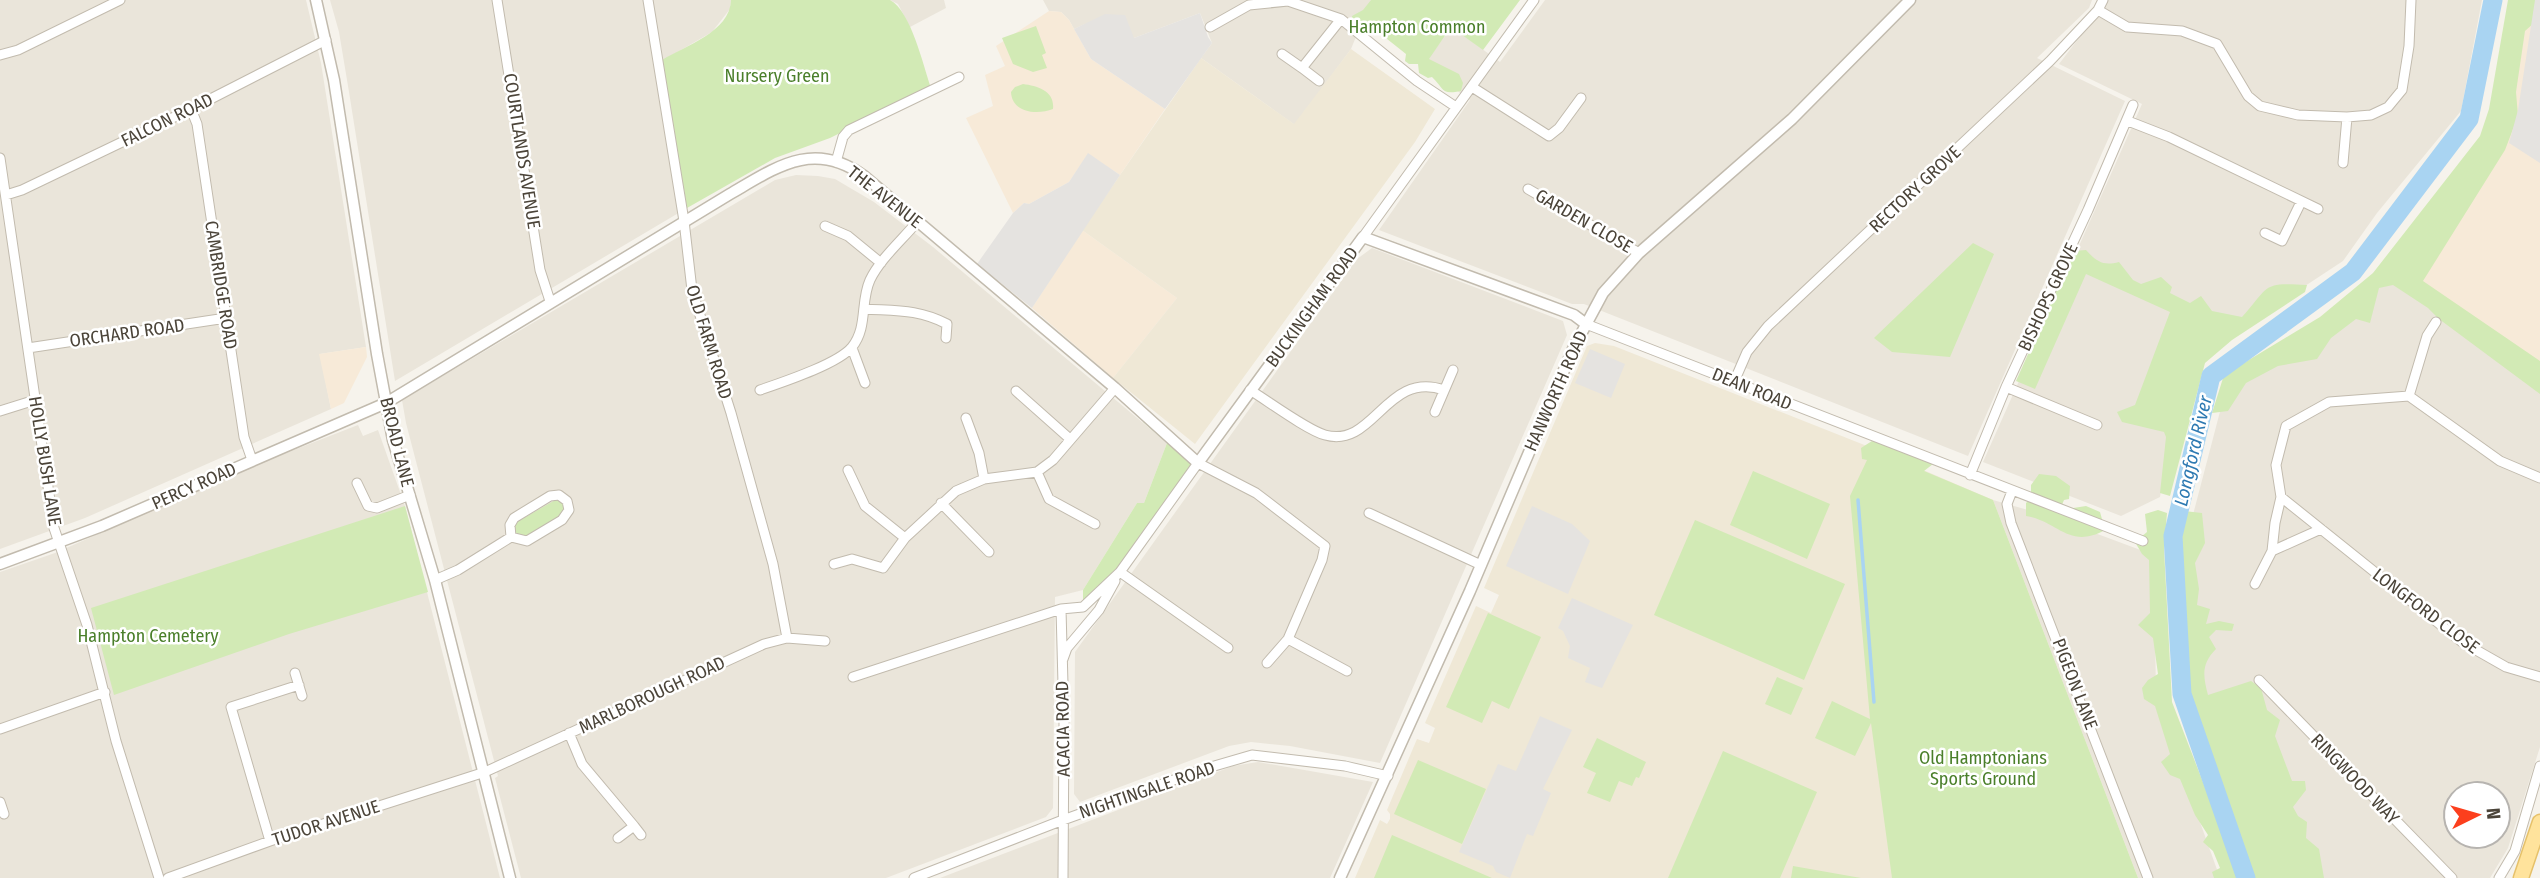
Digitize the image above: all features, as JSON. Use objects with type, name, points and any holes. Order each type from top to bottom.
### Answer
[{"type":"main road","points":[[2521,878],[2540,822]]},
{"type":"street","points":[[0,55],[18,50],[120,0]]},
{"type":"street","name":"BROAD LANE","points":[[316,0],[326,40],[393,440],[435,580],[510,878]]},
{"type":"street","name":"COURTLANDS AVENUE","points":[[497,0],[540,271],[551,301]]},
{"type":"street","name":"OLD FARM ROAD","points":[[648,0],[684,221],[692,290],[731,413],[773,564],[787,638]]},
{"type":"street","name":"BUCKINGHAM ROAD","points":[[1083,607],[1120,572],[1534,0]]},
{"type":"street","name":"HANWORTH ROAD","points":[[1340,878],[1388,776],[1586,324],[1609,285],[1639,253],[1792,119],[1910,0]]},
{"type":"street","name":"RECTORY GROVE","points":[[1734,382],[1750,347],[1768,326],[2050,61],[2098,10],[2103,0]]},
{"type":"street","points":[[2098,10],[2127,27],[2182,31],[2217,44],[2248,96],[2260,106],[2298,115],[2347,117],[2371,115],[2388,107],[2402,90],[2409,46],[2411,0]]},
{"type":"street","points":[[1210,27],[1249,5],[1289,1],[1341,19],[1417,81],[1456,107]]},
{"type":"street","points":[[1302,68],[1341,19]]},
{"type":"street","name":"FALCON ROAD","points":[[6,195],[22,190],[191,109],[326,40]]},
{"type":"street","points":[[1282,54],[1319,81]]},
{"type":"street","points":[[836,162],[843,137],[849,130],[959,78]]},
{"type":"street","points":[[1472,88],[1549,136],[1559,128],[1581,98]]},
{"type":"street","name":"BISHOPS GROVE","points":[[1970,475],[2006,387],[2133,105]]},
{"type":"street","name":"CAMBRIDGE ROAD","points":[[191,109],[197,124],[244,438],[252,460]]},
{"type":"street","points":[[2343,163],[2347,117]]},
{"type":"street","points":[[2128,121],[2169,137],[2318,209]]},
{"type":"street","name":"HOLLY BUSH LANE","points":[[0,158],[54,528],[81,605],[116,741],[159,878]]},
{"type":"street","name":"THE AVENUE","points":[[386,403],[551,301],[785,163],[817,158],[836,162],[859,173],[1115,388],[1198,463]]},
{"type":"street","name":"GARDEN CLOSE","points":[[1528,190],[1639,253]]},
{"type":"street","points":[[2265,233],[2282,241],[2301,202]]},
{"type":"street","points":[[760,390],[839,358],[852,348],[862,326],[870,281],[881,263],[917,222]]},
{"type":"street","points":[[825,226],[848,236],[881,263]]},
{"type":"street","name":"DEAN ROAD","points":[[1363,237],[1574,315],[1586,324],[2143,541]]},
{"type":"street","points":[[865,309],[920,312],[947,324],[946,338]]},
{"type":"street","name":"ORCHARD ROAD","points":[[28,348],[226,318]]},
{"type":"street","points":[[2409,396],[2427,336],[2436,322]]},
{"type":"street","points":[[852,348],[865,383]]},
{"type":"street","points":[[1435,412],[1453,370]]},
{"type":"street","points":[[1250,390],[1321,433],[1340,436],[1361,428],[1402,392],[1425,386],[1444,390]]},
{"type":"street","points":[[2006,387],[2097,425]]},
{"type":"street","points":[[834,564],[852,559],[883,568],[905,538],[956,491],[984,479],[1037,472],[1053,460],[1115,388]]},
{"type":"street","points":[[1016,391],[1070,439]]},
{"type":"street","points":[[2255,584],[2272,551],[2281,497],[2276,465],[2287,426],[2329,402],[2409,396],[2500,461],[2540,478]]},
{"type":"street","points":[[0,411],[35,400]]},
{"type":"street","name":"PERCY ROAD","points":[[0,564],[59,543],[386,403]]},
{"type":"street","points":[[966,418],[979,453],[984,479]]},
{"type":"street","points":[[1198,463],[1256,494],[1325,546],[1322,560],[1289,639],[1266,663]]},
{"type":"street","points":[[848,470],[866,506],[905,538]]},
{"type":"street","points":[[1037,472],[1049,499],[1095,524]]},
{"type":"street","points":[[357,483],[368,506],[377,508],[410,495]]},
{"type":"street","name":"PIGEON LANE","points":[[2012,491],[2007,503],[2011,523],[2148,878]]},
{"type":"street","points":[[435,580],[458,570],[511,537],[527,541],[562,520],[569,510],[567,501],[559,495],[550,496],[514,518],[510,525],[511,537]]},
{"type":"street","name":"LONGFORD CLOSE","points":[[2281,497],[2462,642],[2506,667],[2540,677]]},
{"type":"street","points":[[941,503],[989,552]]},
{"type":"street","points":[[1369,513],[1481,565]]},
{"type":"street","points":[[2272,551],[2321,529]]},
{"type":"street","points":[[1120,572],[1228,648]]},
{"type":"street","name":"ACACIA ROAD","points":[[1062,664],[1071,642],[1096,613],[1120,572]]},
{"type":"street","points":[[853,677],[1061,609],[1083,607],[1096,613]]},
{"type":"street","name":"ACACIA ROAD","points":[[1061,609],[1064,722],[1063,878]]},
{"type":"street","name":"MARLBOROUGH ROAD","points":[[485,772],[751,649],[787,638],[825,641]]},
{"type":"street","points":[[1289,639],[1347,671]]},
{"type":"street","points":[[295,673],[302,696]]},
{"type":"street","name":"RINGWOOD WAY","points":[[2259,680],[2452,878]]},
{"type":"street","points":[[270,841],[231,707],[299,685]]},
{"type":"street","points":[[0,729],[105,692]]},
{"type":"street","points":[[569,733],[582,764],[641,835]]},
{"type":"street","name":"NIGHTINGALE ROAD","points":[[914,878],[1063,820],[1204,769],[1252,755],[1345,766],[1388,776]]},
{"type":"street","points":[[2499,878],[2515,850],[2540,766]]},
{"type":"street","name":"TUDOR AVENUE","points":[[168,878],[270,841],[485,772]]},
{"type":"street","points":[[0,802],[4,814]]},
{"type":"street","points":[[618,838],[634,826]]},
{"type":"shaded area","points":[[0,0],[306,0],[321,63],[366,347],[320,354],[331,409],[85,518],[0,549]]},
{"type":"shaded area","points":[[330,0],[731,0],[730,9],[712,32],[662,61],[687,208],[395,381],[339,32]]},
{"type":"shaded area","points":[[890,0],[944,0],[946,8],[910,27],[898,4]]},
{"type":"shaded area","points":[[1043,0],[1371,0],[1351,49],[1295,125],[1201,58],[1212,43],[1200,13],[1134,38],[1085,24],[1074,29],[1061,12],[1049,11]]},
{"type":"shaded area","points":[[1545,0],[2092,0],[2089,8],[2037,58],[2125,101],[1968,456],[1584,304],[1572,304],[1379,230],[1470,100],[1422,66],[1452,27],[1500,62]]},
{"type":"shaded area","points":[[2108,0],[2482,0],[2461,111],[2377,213],[2343,261],[2241,328],[2133,418],[2171,435],[2160,497],[2121,516],[1983,462],[2142,104],[2059,64]]},
{"type":"shaded area","points":[[2527,0],[2540,0],[2540,366],[2409,277],[2497,145]]},
{"type":"shaded area","points":[[2535,0],[2540,0],[2540,163],[2509,143],[2518,110]]},
{"type":"shaded area","points":[[1049,11],[1061,12],[1069,20],[1091,59],[1165,109],[1120,175],[1088,154],[1069,182],[1029,204],[1024,203],[1013,213],[966,118],[993,106],[985,75],[1005,66],[996,46]]},
{"type":"shaded area","points":[[1200,13],[1212,43],[1165,109],[1091,59],[1074,29],[1105,14],[1125,15],[1134,38]]},
{"type":"shaded area","points":[[1351,49],[1435,109],[1415,142],[1195,444],[1113,378],[1177,298],[1082,230],[1201,58],[1294,124]]},
{"type":"shaded area","points":[[1088,153],[1120,175],[1032,308],[977,264],[1013,213],[1024,203],[1029,204],[1069,182]]},
{"type":"shaded area","points":[[796,175],[835,179],[874,202],[933,247],[1167,443],[1144,503],[1137,503],[1083,590],[1055,597],[1053,808],[1046,817],[886,878],[521,878],[495,778],[498,776],[402,400],[775,180]]},
{"type":"shaded area","points":[[1082,230],[1177,298],[1113,378],[1032,308]]},
{"type":"shaded area","points":[[1372,248],[1563,321],[1567,335],[1380,763],[1290,746],[1251,742],[1229,746],[1080,802],[1074,794],[1075,652],[1357,259]]},
{"type":"shaded area","points":[[2386,277],[2540,387],[2540,747],[2512,835],[2512,780],[2442,780],[2442,850],[2507,850],[2490,878],[2313,878],[2203,705],[2189,530],[2228,381]]},
{"type":"shaded area","points":[[1595,343],[1614,346],[1872,448],[1993,500],[2138,878],[1355,878],[1380,820],[1387,824],[1390,819],[1387,810],[1417,739],[1429,743],[1435,728],[1425,723],[1476,606],[1491,613],[1499,595],[1484,588],[1587,346]]},
{"type":"shaded area","points":[[366,347],[367,357],[344,403],[331,409],[319,354]]},
{"type":"shaded area","points":[[1590,349],[1625,364],[1611,398],[1575,383]]},
{"type":"shaded area","points":[[358,425],[363,436],[378,430],[405,506],[500,878],[0,878],[0,572],[55,553],[250,467]]},
{"type":"shaded area","points":[[1993,500],[2049,516],[2154,555],[2156,699],[2220,878],[2138,878]]},
{"type":"shaded area","points":[[1532,506],[1572,524],[1590,541],[1568,594],[1506,566]]},
{"type":"shaded area","points":[[1572,598],[1633,625],[1602,688],[1585,682],[1590,668],[1568,658],[1570,646],[1563,631],[1558,628]]},
{"type":"shaded area","points":[[1540,716],[1572,730],[1543,789],[1551,793],[1533,836],[1527,834],[1510,878],[1496,872],[1493,866],[1459,852],[1498,764],[1516,771]]},
{"type":"shaded area","points":[[1258,762],[1373,782],[1330,878],[940,878],[1233,766]]},
{"type":"green space","name":"Nursery Green","points":[[731,0],[890,0],[904,15],[910,27],[931,88],[830,138],[775,158],[687,208],[662,60],[715,29],[729,11]]},
{"type":"green space","name":"Hampton Common","points":[[1371,0],[1520,0],[1483,50],[1451,27],[1429,59],[1459,74],[1463,83],[1461,91],[1449,92],[1432,77],[1428,78],[1419,73],[1418,64],[1405,61],[1406,54],[1372,27],[1361,27],[1352,23],[1352,16],[1363,10]]},
{"type":"green space","points":[[2508,0],[2538,0],[2534,23],[2525,31],[2516,92],[2518,116],[2505,150],[2423,281],[2540,361],[2540,394],[2428,308],[2393,285],[2379,288],[2370,323],[2356,319],[2331,338],[2317,359],[2278,366],[2246,383],[2228,411],[2212,413],[2224,375],[2320,317],[2373,273],[2480,136],[2489,109]]},
{"type":"green space","points":[[1036,26],[1046,53],[1042,55],[1047,68],[1033,72],[1013,64],[1002,38]]},
{"type":"green space","points":[[1023,84],[1044,90],[1051,98],[1053,109],[1033,112],[1016,104],[1011,92]]},
{"type":"green space","points":[[1973,243],[1994,254],[1950,357],[1892,352],[1874,338]]},
{"type":"green space","points":[[2086,250],[2101,262],[2119,262],[2133,280],[2141,284],[2161,277],[2172,287],[2170,293],[2190,303],[2201,296],[2212,311],[2242,317],[2268,288],[2281,284],[2307,285],[2305,292],[2232,340],[2205,363],[2170,496],[2160,493],[2166,437],[2164,432],[2122,422],[2117,412],[2135,405],[2170,312],[2086,274],[2035,389],[2016,381],[2074,251]]},
{"type":"green space","points":[[1149,417],[1198,463],[1120,572],[1083,607],[1083,590],[1137,503],[1144,503],[1167,443],[1143,422]]},
{"type":"green space","name":"Old Hamptonians Sports Ground","points":[[1872,441],[1933,464],[1924,471],[1993,500],[2138,878],[1892,878],[1871,723],[1855,756],[1815,738],[1832,701],[1870,719],[1850,496],[1867,460],[1862,459],[1861,448]]},
{"type":"green space","points":[[1753,471],[1830,504],[1807,559],[1730,525]]},
{"type":"green space","points":[[2039,474],[2056,476],[2070,486],[2069,499],[2064,500],[2061,507],[2067,509],[2086,506],[2100,512],[2105,530],[2093,535],[2073,536],[2026,516],[2031,485]]},
{"type":"green space","points":[[557,499],[564,504],[565,509],[560,516],[529,536],[523,538],[516,535],[514,526],[517,522]]},
{"type":"green space","name":"Hampton Cemetery","points":[[405,506],[428,592],[289,634],[114,695],[91,608]]},
{"type":"green space","points":[[2158,510],[2167,513],[2164,549],[2172,702],[2240,878],[2214,878],[2212,872],[2220,868],[2213,851],[2203,842],[2208,835],[2195,815],[2180,779],[2170,775],[2161,762],[2170,754],[2155,706],[2144,699],[2142,688],[2158,674],[2153,638],[2138,625],[2150,613],[2149,560],[2135,542],[2147,532],[2145,514]]},
{"type":"green space","points":[[2184,511],[2202,513],[2205,543],[2195,563],[2199,589],[2197,605],[2210,609],[2206,624],[2219,621],[2234,624],[2232,631],[2216,630],[2209,637],[2216,649],[2204,670],[2208,695],[2251,681],[2261,688],[2267,710],[2280,720],[2275,736],[2292,781],[2305,781],[2306,790],[2293,807],[2298,816],[2307,822],[2306,838],[2319,849],[2324,878],[2254,878],[2186,697],[2178,548]]},
{"type":"green space","points":[[1695,520],[1845,584],[1804,680],[1654,615]]},
{"type":"green space","points":[[1488,613],[1541,637],[1509,709],[1492,701],[1482,723],[1446,707]]},
{"type":"green space","points":[[1777,677],[1803,688],[1791,715],[1765,704]]},
{"type":"green space","points":[[1597,738],[1646,762],[1632,786],[1619,781],[1610,802],[1587,793],[1596,773],[1583,767]]},
{"type":"green space","points":[[1723,751],[1817,792],[1780,878],[1668,878]]},
{"type":"green space","points":[[1418,760],[1486,789],[1462,844],[1394,814]]},
{"type":"green space","points":[[1392,835],[1492,878],[1374,878]]},
{"type":"green space","points":[[1793,866],[1861,878],[1791,878]]},
{"type":"waterway","name":"Longford River","points":[[2246,878],[2182,694],[2173,536],[2211,376],[2353,272],[2469,119],[2493,0]]},
{"type":"waterway","points":[[1858,500],[1874,702]]}]
